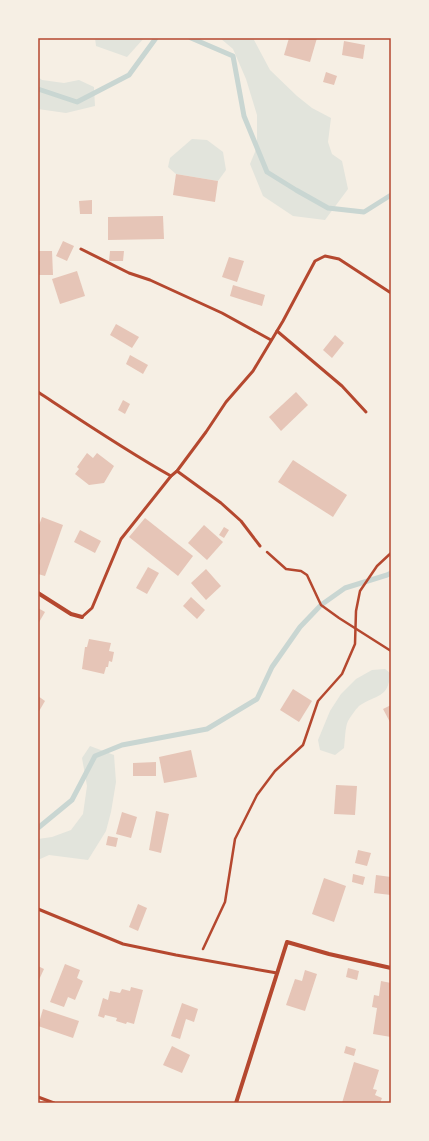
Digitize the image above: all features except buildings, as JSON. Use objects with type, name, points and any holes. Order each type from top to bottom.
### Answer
[{"type":"street","points":[[38,593],[72,614],[82,617]]},
{"type":"street","points":[[236,1103],[287,942],[329,954],[391,968]]},
{"type":"lane","points":[[82,249],[129,273],[150,280],[222,313],[271,340]]},
{"type":"lane","points":[[82,617],[92,608],[121,539],[171,476],[177,471],[226,402],[253,371],[277,331],[315,261],[325,256],[339,259],[391,293]]},
{"type":"lane","points":[[277,331],[342,386],[366,412]]},
{"type":"lane","points":[[38,392],[66,412],[145,462],[171,476]]},
{"type":"lane","points":[[177,471],[221,503],[241,520],[260,546]]},
{"type":"lane","points":[[38,908],[123,944],[277,973]]},
{"type":"lane","points":[[38,1098],[54,1103]]},
{"type":"path","points":[[260,546],[286,569],[301,571],[307,575],[321,606],[391,650]]},
{"type":"path","points":[[198,959],[225,902],[235,839],[257,795],[275,771],[304,745],[318,701],[342,674],[354,649],[356,611],[360,591],[377,566],[391,553]]},
{"type":"shaded area","points":[[95,38],[144,38],[127,57],[96,46]]},
{"type":"shaded area","points":[[220,38],[253,38],[270,70],[312,108],[331,118],[328,142],[332,154],[342,161],[348,189],[325,220],[293,216],[263,196],[250,164],[257,147],[257,115],[246,79],[233,49]]},
{"type":"shaded area","points":[[38,77],[42,80],[64,83],[79,80],[94,87],[95,106],[66,113],[38,109]]},
{"type":"shaded area","points":[[192,139],[207,140],[223,152],[226,170],[218,181],[176,174],[168,167],[170,158]]},
{"type":"shaded area","points":[[385,669],[390,673],[387,687],[384,692],[359,706],[353,713],[347,724],[344,748],[335,755],[320,750],[318,740],[330,711],[341,694],[356,679],[372,670]]},
{"type":"shaded area","points":[[90,746],[114,755],[116,782],[106,831],[88,860],[49,855],[38,860],[38,839],[52,837],[71,830],[83,814],[87,786],[82,758]]},
{"type":"waterway","points":[[38,89],[77,102],[129,75],[156,38]]},
{"type":"waterway","points":[[191,38],[233,56],[244,116],[267,172],[328,208],[364,212],[391,195]]},
{"type":"waterway","points":[[38,828],[72,800],[95,756],[122,745],[207,729],[257,699],[272,667],[300,627],[321,605],[345,588],[391,573]]}]
